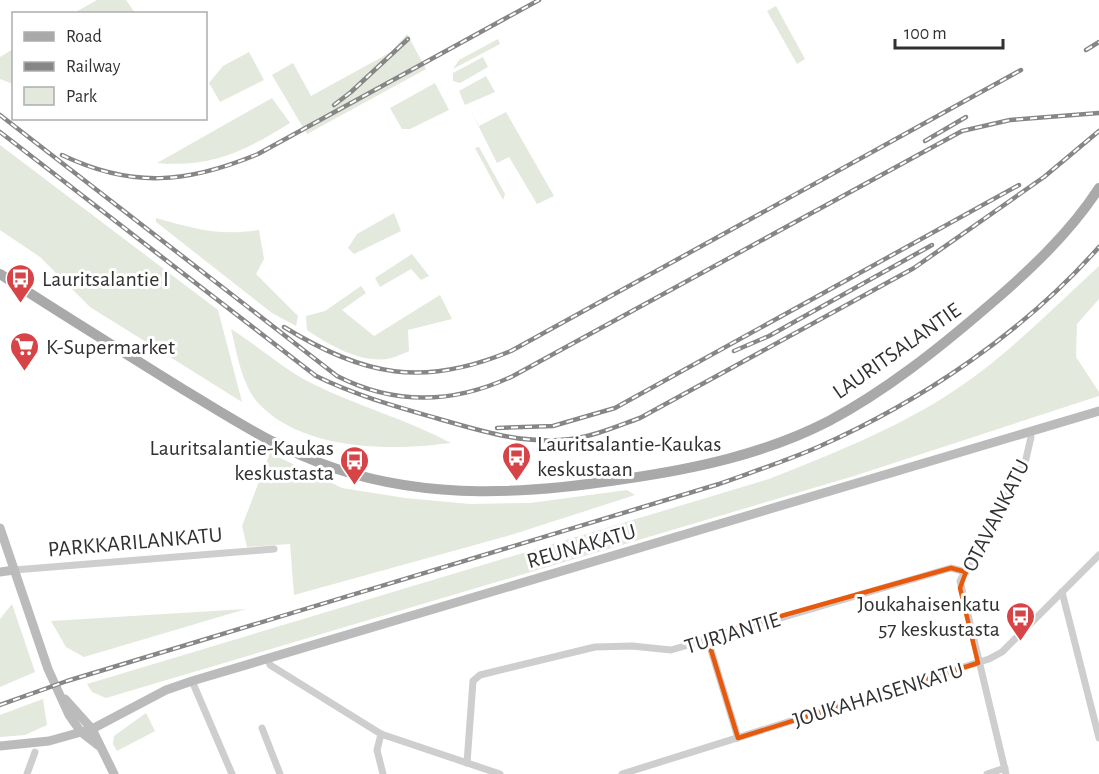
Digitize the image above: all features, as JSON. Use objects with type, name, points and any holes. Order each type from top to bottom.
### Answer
[{"type":"main road","name":"LAURITSALANTIE","points":[[0,274],[268,440],[335,469],[388,483],[444,491],[498,492],[570,487],[697,469],[759,449],[828,421],[892,382],[945,343],[1023,276],[1084,210],[1099,188]]},
{"type":"main road","name":"LAURITSALANTIE","points":[[0,279],[36,298]]},
{"type":"main road","name":"REUNAKATU","points":[[0,746],[49,741],[92,729],[166,690],[192,681],[1099,411]]},
{"type":"main road","points":[[0,528],[48,669],[81,732],[99,746]]},
{"type":"main road","name":"PARKKARILANKATU","points":[[0,572],[14,570]]},
{"type":"main road","points":[[61,695],[92,729],[114,774]]},
{"type":"street","name":"OTAVANKATU","points":[[1005,771],[960,588],[966,572],[1026,459],[1031,437],[1030,431]]},
{"type":"street","name":"PARKKARILANKATU","points":[[14,570],[274,549]]},
{"type":"street","name":"JOUKAHAISENKATU","points":[[622,774],[978,663],[1002,652],[1099,555]]},
{"type":"street","name":"TURJANTIE","points":[[467,763],[473,681],[480,675],[595,647],[632,646],[671,650],[951,568],[966,572]]},
{"type":"street","points":[[1062,592],[1099,738]]},
{"type":"street","points":[[707,638],[738,738]]},
{"type":"street","points":[[268,659],[270,665],[381,734],[500,774]]},
{"type":"street","points":[[192,681],[232,774]]},
{"type":"street","points":[[262,728],[280,774]]},
{"type":"street","points":[[381,734],[377,750],[383,774]]},
{"type":"street","points":[[27,774],[35,752]]},
{"type":"street","points":[[987,774],[1005,771]]},
{"type":"highlighted area","points":[[951,568],[966,572],[960,588],[978,663],[738,738],[707,637]]},
{"type":"green space","points":[[97,0],[126,0],[134,12],[76,12]]},
{"type":"green space","points":[[776,6],[805,59],[797,64],[767,11]]},
{"type":"green space","points":[[407,34],[426,69],[307,134],[272,75],[293,63],[311,96],[391,52]]},
{"type":"green space","points":[[498,39],[500,44],[453,69],[459,60]]},
{"type":"green space","points":[[12,50],[12,84],[0,79],[0,57]]},
{"type":"green space","points":[[249,52],[264,80],[220,102],[209,83],[223,66]]},
{"type":"green space","points":[[483,57],[488,67],[460,83],[453,81],[453,73]]},
{"type":"green space","points":[[486,76],[495,92],[465,105],[459,91]]},
{"type":"green space","points":[[435,83],[449,110],[410,129],[402,129],[390,108]]},
{"type":"green space","points":[[272,98],[290,123],[274,133],[242,149],[211,160],[176,164],[157,163]]},
{"type":"green space","points":[[470,109],[479,126],[506,112],[554,196],[537,204],[509,157],[497,163]]},
{"type":"green space","points":[[0,145],[218,310],[242,402],[90,307],[40,257],[0,230]]},
{"type":"green space","points":[[479,147],[505,194],[503,200],[475,148]]},
{"type":"green space","points":[[394,213],[401,231],[354,254],[348,248],[357,234]]},
{"type":"green space","points":[[156,218],[219,232],[259,230],[264,259],[256,274],[298,316],[296,326],[272,313],[156,222]]},
{"type":"green space","points":[[412,254],[429,276],[421,280],[411,269],[380,287],[375,278]]},
{"type":"green space","points":[[1099,266],[1099,299],[1077,324],[1076,357],[1099,392],[1099,396],[854,476],[106,698],[92,692],[87,684],[769,479],[814,461],[904,420],[967,382],[1026,334]]},
{"type":"green space","points":[[361,286],[366,293],[342,310],[374,336],[440,295],[452,319],[408,330],[409,351],[387,359],[355,355],[307,330],[306,316],[325,311]]},
{"type":"green space","points":[[231,329],[290,371],[311,383],[451,443],[403,447],[350,444],[301,431],[279,420],[260,405],[249,389],[241,369]]},
{"type":"green space","points":[[270,453],[342,488],[405,498],[470,504],[530,503],[627,490],[635,495],[511,535],[294,595],[290,544],[247,547],[242,526]]},
{"type":"green space","points":[[12,604],[35,672],[0,687],[0,619]]},
{"type":"green space","points":[[246,609],[84,657],[66,647],[51,621]]},
{"type":"green space","points":[[43,699],[47,725],[25,735],[0,737],[0,715]]},
{"type":"green space","points":[[146,713],[155,731],[117,751],[113,744],[114,736]]},
{"type":"railway","points":[[62,155],[88,166],[137,177],[184,176],[232,164],[258,154],[539,0]]},
{"type":"railway","points":[[334,105],[408,39]]},
{"type":"railway","points":[[1086,50],[1099,42]]},
{"type":"railway","points":[[284,327],[341,357],[368,366],[394,371],[422,373],[450,370],[479,363],[511,351],[1021,70]]},
{"type":"railway","points":[[0,115],[337,376],[381,393],[425,398],[469,392],[513,376],[962,131],[1010,120],[1099,113]]},
{"type":"railway","points":[[925,141],[966,117]]},
{"type":"railway","points":[[0,132],[316,376],[375,400],[469,428],[503,436],[554,440],[589,436],[640,418],[914,268],[1044,177],[1099,131]]},
{"type":"railway","points":[[497,428],[553,426],[615,408],[1019,185]]},
{"type":"railway","points":[[734,351],[769,336],[932,245]]},
{"type":"railway","points":[[0,705],[67,681],[719,484],[806,452],[857,429],[933,386],[969,362],[1038,308],[1099,247]]},
{"type":"place","name":"Lauritsalantie I","points":[[21,304]]},
{"type":"place","name":"K-Supermarket","points":[[25,372]]},
{"type":"place","name":"Lauritsalantie-Kaukas keskustaan","points":[[516,482]]},
{"type":"place","name":"Lauritsalantie-Kaukas keskustasta","points":[[355,486]]},
{"type":"place","name":"Joukahaisenkatu 57 keskustasta","points":[[1021,642]]}]
